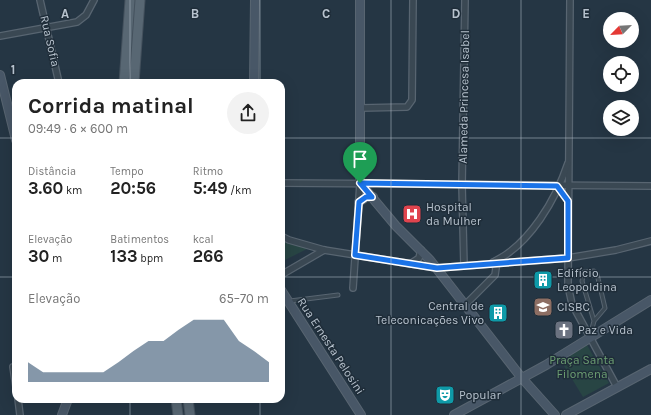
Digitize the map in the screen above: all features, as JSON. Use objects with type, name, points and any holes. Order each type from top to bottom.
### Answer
[{"type":"main road","points":[[124,79],[130,0]]},
{"type":"main road","points":[[134,79],[140,0]]},
{"type":"main road","points":[[176,403],[178,415]]},
{"type":"main road","points":[[188,403],[190,415]]},
{"type":"street","name":"Rua Sofia","points":[[40,0],[58,79]]},
{"type":"street","points":[[0,36],[70,24],[82,20],[94,0]]},
{"type":"street","points":[[254,79],[255,0]]},
{"type":"street","points":[[353,288],[360,183],[360,0]]},
{"type":"street","points":[[361,108],[402,108],[410,105],[412,100],[413,0]]},
{"type":"street","name":"Alameda Princesa Isabel","points":[[464,266],[462,185],[465,0]]},
{"type":"street","points":[[570,0],[568,286],[570,297],[589,339],[617,387]]},
{"type":"street","points":[[0,75],[12,124]]},
{"type":"street","points":[[493,262],[506,255],[538,222],[570,157]]},
{"type":"street","points":[[285,183],[651,186]]},
{"type":"street","points":[[360,183],[396,226],[437,268],[464,306],[555,415]]},
{"type":"street","points":[[557,186],[568,201]]},
{"type":"street","points":[[359,202],[366,197],[372,197]]},
{"type":"street","points":[[285,238],[324,250],[437,268],[493,262],[568,258],[616,250],[651,241]]},
{"type":"street","points":[[285,273],[324,250]]},
{"type":"street","points":[[410,264],[419,258],[421,250]]},
{"type":"street","points":[[464,306],[495,275],[496,268],[493,262]]},
{"type":"street","name":"Rua Ernesta Pelosini","points":[[285,296],[361,415]]},
{"type":"street","points":[[454,415],[589,339],[651,300]]},
{"type":"street","points":[[566,415],[580,412],[617,387],[651,369]]},
{"type":"street","points":[[18,403],[20,415]]},
{"type":"street","points":[[62,415],[66,403]]},
{"type":"lane","points":[[589,339],[594,321],[605,308],[597,274],[594,271],[584,272],[582,281],[594,321]]},
{"type":"lane","points":[[288,301],[338,295]]},
{"type":"green space","points":[[285,242],[309,248],[285,260]]},
{"type":"green space","name":"Praça Santa Filomena","points":[[587,345],[609,383],[583,397],[561,361]]},
{"type":"place","name":"Hospital da Mulher","points":[[412,214]]},
{"type":"place","name":"Edifício Leopoldina","points":[[543,280]]},
{"type":"place","name":"CISBC","points":[[543,307]]},
{"type":"place","name":"Central de Teleconicações Vivo","points":[[498,313]]},
{"type":"place","name":"Paz e Vida","points":[[564,330]]},
{"type":"place","name":"Popular","points":[[445,395]]},
{"type":"route","points":[[360,183],[557,186],[568,201],[568,258],[493,262],[437,268],[355,255],[359,202],[363,198],[369,196],[372,197],[360,183]]}]
